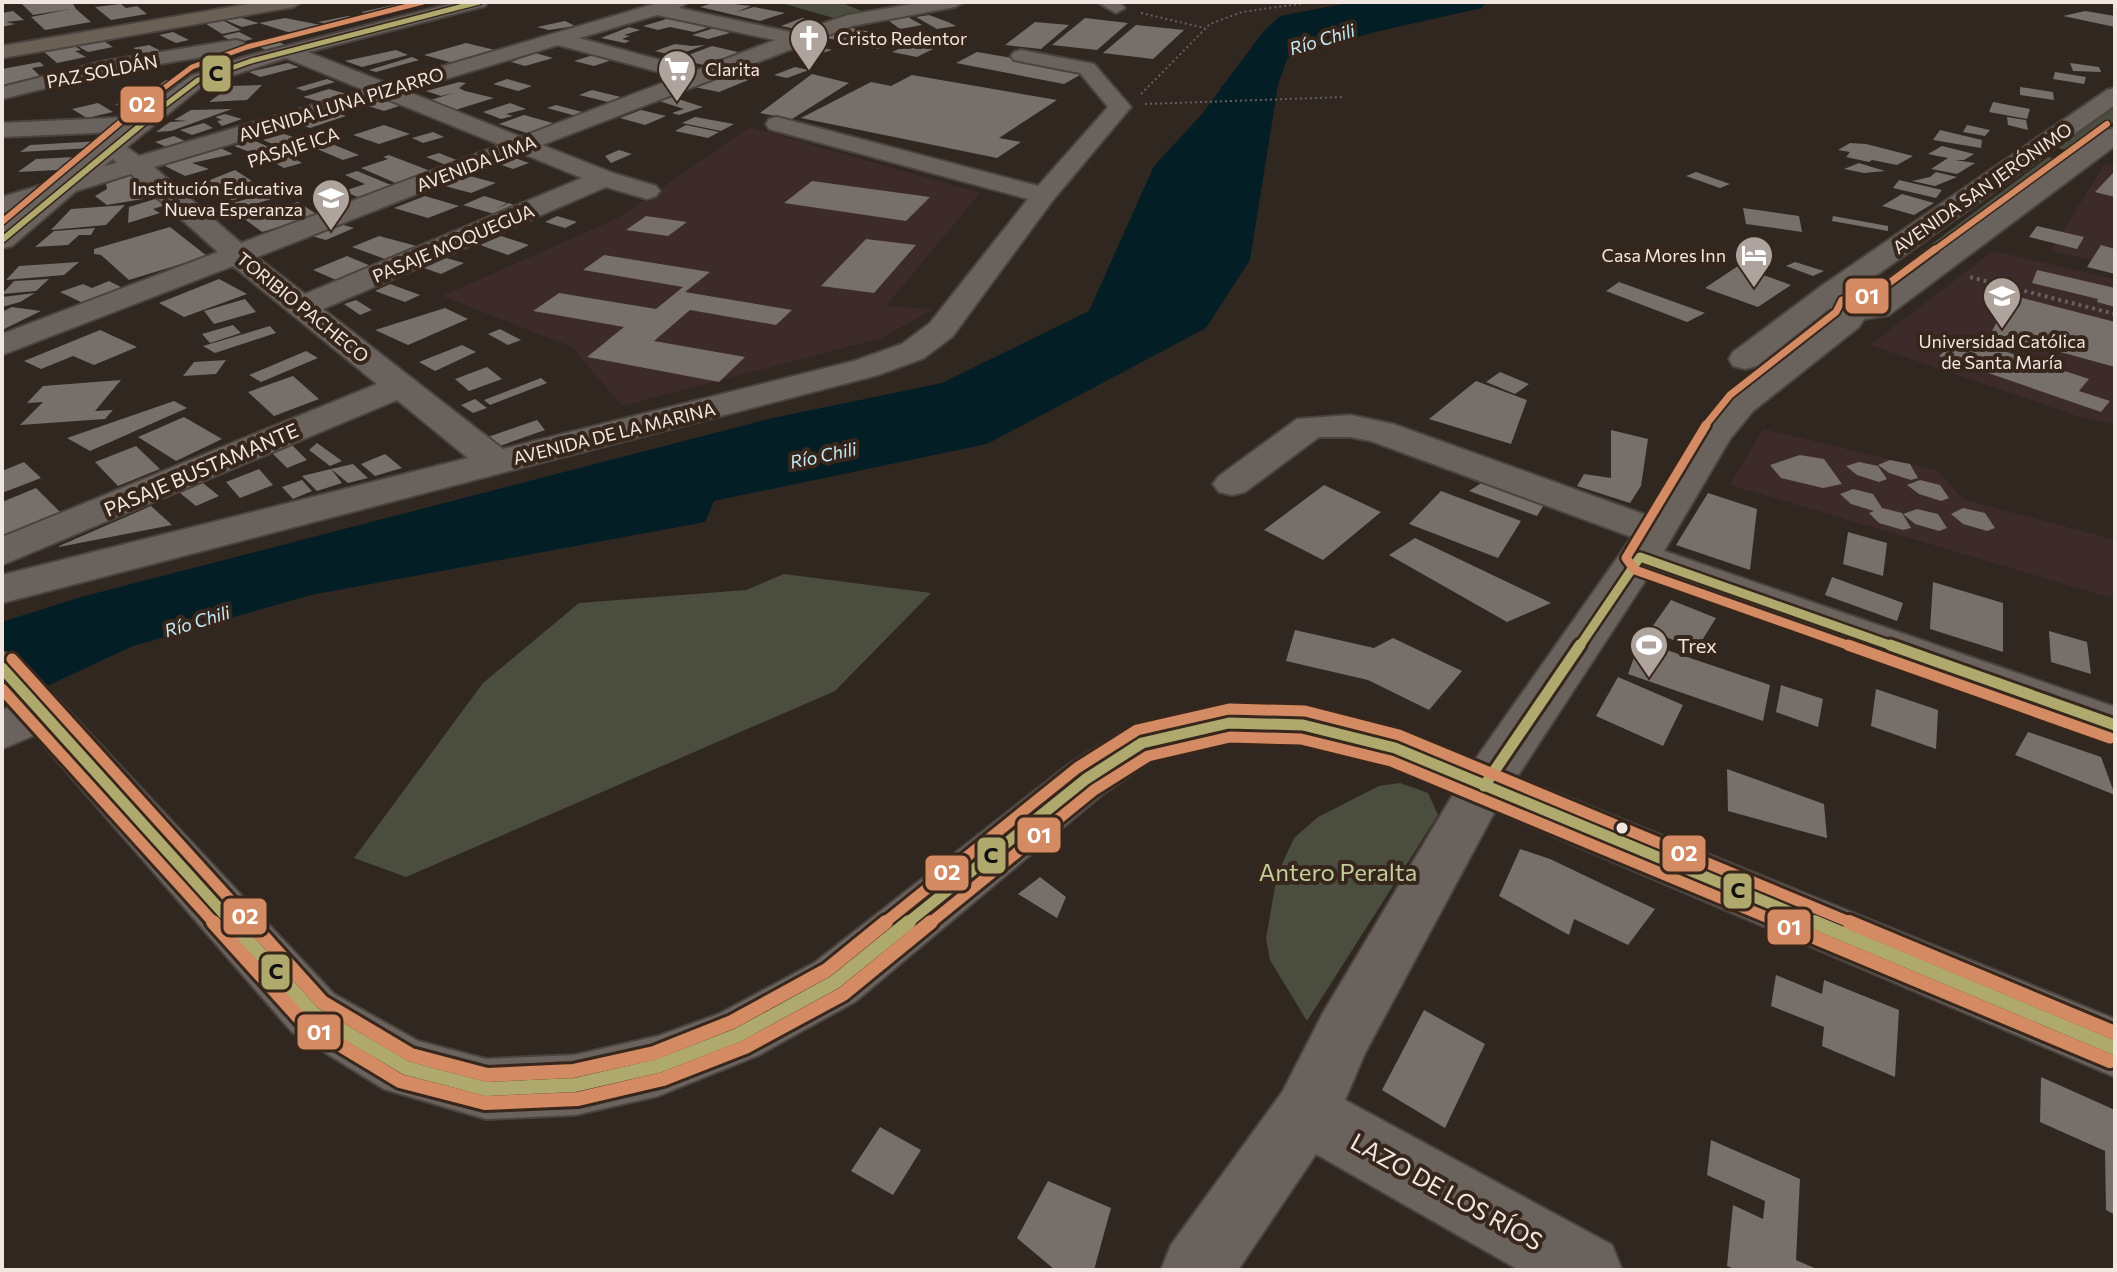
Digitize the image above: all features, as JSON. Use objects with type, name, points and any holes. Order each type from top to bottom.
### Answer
[{"type":"main road","points":[[2,50],[270,2]]},
{"type":"main road","points":[[2,50],[293,2]]},
{"type":"street","name":"PAZ SOLDÁN","points":[[2,93],[76,73],[283,36],[437,2]]},
{"type":"street","points":[[124,157],[140,124],[198,80],[219,70],[479,2]]},
{"type":"street","name":"AVENIDA LUNA PIZARRO","points":[[2,205],[66,186],[124,157],[382,91],[680,2]]},
{"type":"street","points":[[852,2],[879,14]]},
{"type":"street","name":"AVENIDA LIMA","points":[[2,345],[796,39],[879,14],[955,2]]},
{"type":"street","points":[[657,9],[840,46]]},
{"type":"street","points":[[560,39],[700,77]]},
{"type":"street","points":[[289,52],[604,178],[647,191]]},
{"type":"street","points":[[1021,56],[1087,68],[1134,105]]},
{"type":"street","name":"AVENIDA SAN JERÓNIMO","points":[[1841,302],[2115,95]]},
{"type":"street","points":[[1087,109],[1134,105]]},
{"type":"street","name":"AVENIDA DE LA MARINA","points":[[2,589],[866,368],[913,351],[941,330],[1044,195],[1134,105]]},
{"type":"street","points":[[391,116],[422,106]]},
{"type":"street","points":[[2,130],[140,124]]},
{"type":"street","points":[[777,124],[1044,195]]},
{"type":"street","points":[[2040,149],[2104,147]]},
{"type":"street","name":"AVENIDA SAN JERÓNIMO","points":[[1841,302],[1878,309],[2104,147]]},
{"type":"street","name":"TORIBIO PACHECO","points":[[124,157],[164,188],[236,254],[497,463]]},
{"type":"street","points":[[1007,185],[1030,163]]},
{"type":"street","points":[[164,188],[195,178]]},
{"type":"street","name":"PASAJE MOQUEGUA","points":[[301,307],[604,178]]},
{"type":"street","points":[[2,240],[66,186]]},
{"type":"street","points":[[1745,359],[1841,302]]},
{"type":"street","name":"AVENIDA SAN JERÓNIMO","points":[[1196,1270],[1306,1113],[1344,1033],[1484,786],[1647,544],[1715,435],[1741,404],[1848,320],[1841,302]]},
{"type":"street","name":"PASAJE BUSTAMANTE","points":[[2,552],[401,386]]},
{"type":"street","points":[[1232,484],[1310,427],[1350,426],[1380,432],[1647,544],[2115,725]]},
{"type":"street","points":[[19,703],[313,1013],[406,1068],[486,1089],[575,1085],[658,1066],[738,1035],[835,982],[1086,779],[1142,743],[1229,723],[1303,725],[1395,748],[2115,1048]]},
{"type":"street","name":"LAZO DE LOS RÍOS","points":[[1306,1113],[1587,1270]]},
{"type":"path","points":[[1134,105],[1206,28],[1242,12],[1313,2]]},
{"type":"path","points":[[1140,12],[1206,28]]},
{"type":"path","points":[[1134,105],[1345,97]]},
{"type":"path","points":[[1934,268],[2115,314]]},
{"type":"shaded area","points":[[750,127],[980,193],[886,306],[933,309],[882,338],[622,406],[572,347],[442,296],[618,218]]},
{"type":"shaded area","points":[[2105,163],[2115,165],[2115,265],[2051,251]]},
{"type":"shaded area","name":"Universidad Católica de Santa María","points":[[1993,251],[2115,279],[2115,424],[2080,417],[1870,345]]},
{"type":"shaded area","points":[[1763,429],[1938,471],[1963,499],[2115,540],[2115,599],[1730,485]]},
{"type":"green space","points":[[778,2],[840,2],[864,12],[837,19]]},
{"type":"green space","points":[[2115,103],[2115,121],[2079,153],[2058,148]]},
{"type":"green space","points":[[2048,157],[2068,161],[1875,299],[1864,295]]},
{"type":"green space","points":[[784,574],[931,593],[835,691],[406,877],[354,858],[483,683],[579,603],[746,590]]},
{"type":"green space","name":"Antero Peralta","points":[[1400,783],[1428,793],[1438,815],[1307,1021],[1270,960],[1266,939],[1277,875],[1294,838],[1318,817],[1379,786]]},
{"type":"water","points":[[1353,2],[1497,2],[1370,18],[1327,31],[1288,56],[1278,85],[1250,260],[1206,328],[987,444],[714,501],[705,522],[311,595],[133,646],[2,707],[2,622],[81,597],[773,418],[942,383],[1089,311],[1154,166],[1202,114],[1263,32],[1280,16]]},
{"type":"building","points":[[20,2],[72,2],[91,22],[45,30],[31,17],[70,9],[33,15]]},
{"type":"building","points":[[407,2],[423,4],[374,16],[361,12]]},
{"type":"building","points":[[716,2],[751,6],[736,12],[754,7],[785,13],[760,21],[700,7]]},
{"type":"building","points":[[121,4],[126,8],[137,6],[147,14],[111,20],[95,7]]},
{"type":"building","points":[[13,11],[24,20],[6,22],[15,24],[2,27],[2,13]]},
{"type":"building","points":[[2085,11],[2115,16],[2115,27],[2063,16]]},
{"type":"building","points":[[929,15],[956,26],[937,29],[916,17]]},
{"type":"building","points":[[235,16],[259,23],[242,27],[220,18]]},
{"type":"building","points":[[348,16],[358,19],[330,25],[318,22]]},
{"type":"building","points":[[906,16],[922,25],[900,29],[885,18]]},
{"type":"building","points":[[285,18],[326,26],[291,33],[259,23]]},
{"type":"building","points":[[670,18],[710,27],[694,32],[643,26]]},
{"type":"building","points":[[802,18],[826,24],[805,31],[781,26]]},
{"type":"building","points":[[1085,18],[1128,23],[1097,50],[1052,45]]},
{"type":"building","points":[[220,19],[241,30],[222,34],[203,22]]},
{"type":"building","points":[[565,21],[575,26],[549,30],[537,27]]},
{"type":"building","points":[[1035,22],[1069,25],[1041,49],[1005,45]]},
{"type":"building","points":[[1136,25],[1184,30],[1153,59],[1103,53]]},
{"type":"building","points":[[629,27],[640,30],[624,35],[630,36],[622,39],[630,41],[625,43],[601,38]]},
{"type":"building","points":[[714,28],[730,33],[708,39],[692,35]]},
{"type":"building","points":[[851,28],[871,32],[847,42],[826,38]]},
{"type":"building","points":[[173,32],[189,40],[176,43],[159,35]]},
{"type":"building","points":[[239,32],[253,39],[236,43],[222,36]]},
{"type":"building","points":[[102,40],[113,47],[88,52],[76,45]]},
{"type":"building","points":[[867,40],[889,43],[878,49],[857,46]]},
{"type":"building","points":[[919,40],[943,44],[917,57],[892,52]]},
{"type":"building","points":[[278,41],[290,48],[268,52],[257,45]]},
{"type":"building","points":[[466,43],[499,51],[457,64],[424,55]]},
{"type":"building","points":[[675,44],[705,45],[675,56],[655,51]]},
{"type":"building","points":[[73,45],[81,50],[75,51],[86,57],[57,63],[43,51]]},
{"type":"building","points":[[149,45],[161,51],[175,48],[185,53],[157,59],[133,48]]},
{"type":"building","points":[[812,45],[832,50],[816,55],[796,50]]},
{"type":"building","points":[[712,46],[742,53],[708,66],[678,59]]},
{"type":"building","points":[[396,50],[408,55],[362,67],[345,61]]},
{"type":"building","points":[[977,52],[1087,71],[1064,84],[956,63]]},
{"type":"building","points":[[535,53],[553,58],[525,66],[511,62]]},
{"type":"building","points":[[593,55],[612,60],[594,66],[574,61]]},
{"type":"building","points":[[225,57],[235,61],[214,69],[200,64]]},
{"type":"building","points":[[412,57],[419,60],[376,72],[369,70]]},
{"type":"building","points":[[40,62],[44,66],[32,68],[44,80],[2,91],[2,69]]},
{"type":"building","points":[[288,63],[299,67],[260,77],[249,72]]},
{"type":"building","points":[[2070,63],[2099,67],[2101,72],[2073,71]]},
{"type":"building","points":[[795,67],[809,70],[787,78],[774,75]]},
{"type":"building","points":[[738,69],[763,74],[719,92],[694,87]]},
{"type":"building","points":[[2055,72],[2086,77],[2084,84],[2053,79]]},
{"type":"building","points":[[812,74],[849,83],[792,119],[760,113]]},
{"type":"building","points":[[912,75],[1057,100],[999,138],[1021,142],[997,158],[801,118],[871,82],[891,86]]},
{"type":"building","points":[[327,79],[335,82],[304,91],[296,88]]},
{"type":"building","points":[[507,79],[532,86],[518,91],[493,84]]},
{"type":"building","points":[[166,80],[177,82],[165,92],[149,92]]},
{"type":"building","points":[[466,83],[459,88],[465,91],[494,98],[455,110],[431,100],[453,93],[441,96],[426,91]]},
{"type":"building","points":[[262,85],[247,100],[209,102],[231,86]]},
{"type":"building","points":[[2020,87],[2053,92],[2054,100],[2020,95]]},
{"type":"building","points":[[329,89],[347,94],[321,102],[303,97]]},
{"type":"building","points":[[592,90],[621,97],[608,102],[579,95]]},
{"type":"building","points":[[672,97],[703,107],[679,115],[672,113],[684,109],[659,101]]},
{"type":"building","points":[[387,98],[405,104],[384,111],[365,105]]},
{"type":"building","points":[[149,99],[142,104],[115,105],[122,100]]},
{"type":"building","points":[[1993,102],[2030,109],[2027,119],[1989,112]]},
{"type":"building","points":[[98,103],[113,112],[87,118],[72,109]]},
{"type":"building","points":[[510,103],[526,109],[506,114],[513,116],[501,119],[483,112]]},
{"type":"building","points":[[556,105],[586,113],[576,116],[547,108]]},
{"type":"building","points":[[232,109],[171,131],[156,132],[170,122],[188,121],[174,120],[191,110]]},
{"type":"building","points":[[641,110],[666,116],[645,125],[620,118]]},
{"type":"building","points":[[333,112],[346,116],[310,128],[298,124]]},
{"type":"building","points":[[225,114],[242,119],[222,126],[217,121],[222,120],[215,117]]},
{"type":"building","points":[[524,115],[560,125],[530,134],[499,124]]},
{"type":"building","points":[[695,117],[734,124],[721,131],[682,123]]},
{"type":"building","points":[[2007,117],[2026,120],[2028,130],[2008,125]]},
{"type":"building","points":[[204,123],[213,128],[192,135],[180,130]]},
{"type":"building","points":[[384,125],[410,134],[379,144],[353,135]]},
{"type":"building","points":[[686,125],[719,132],[708,138],[675,131]]},
{"type":"building","points":[[1967,125],[1990,130],[1985,136],[1963,132]]},
{"type":"building","points":[[1940,130],[1982,140],[1981,148],[1933,140]]},
{"type":"building","points":[[433,132],[444,137],[423,143],[412,138]]},
{"type":"building","points":[[284,134],[296,138],[275,145],[263,140]]},
{"type":"building","points":[[174,136],[189,143],[169,148],[155,142]]},
{"type":"building","points":[[304,138],[311,141],[260,156],[234,146],[253,140],[271,148]]},
{"type":"building","points":[[100,141],[91,148],[20,152],[30,145]]},
{"type":"building","points":[[1850,143],[1913,156],[1897,165],[1869,162],[1846,157],[1850,152],[1838,150]]},
{"type":"building","points":[[332,144],[359,155],[343,160],[317,149]]},
{"type":"building","points":[[216,146],[233,154],[192,163],[209,169],[185,176],[159,163]]},
{"type":"building","points":[[1942,146],[1974,154],[1964,160],[1955,160],[1975,163],[1957,174],[1931,169],[1948,158],[1928,154]]},
{"type":"building","points":[[619,150],[632,154],[611,163],[605,156]]},
{"type":"building","points":[[439,153],[459,161],[446,165],[426,157]]},
{"type":"building","points":[[389,155],[433,172],[398,184],[361,168],[388,159],[383,157]]},
{"type":"building","points":[[290,156],[302,163],[284,168],[273,162]]},
{"type":"building","points":[[75,157],[58,170],[18,172],[36,159]]},
{"type":"building","points":[[515,158],[529,163],[513,169],[499,164]]},
{"type":"building","points":[[1859,163],[1885,171],[1864,173],[1844,169]]},
{"type":"building","points":[[235,170],[252,181],[218,190],[205,182]]},
{"type":"building","points":[[357,171],[396,187],[362,199],[344,191],[365,184],[345,175]]},
{"type":"building","points":[[2115,171],[2115,197],[2095,192]]},
{"type":"building","points":[[1696,172],[1730,184],[1720,188],[1686,176]]},
{"type":"building","points":[[1936,172],[1957,177],[1935,186],[1912,181],[1930,177]]},
{"type":"building","points":[[130,175],[155,197],[107,205],[95,196],[107,189],[106,184]]},
{"type":"building","points":[[466,175],[496,183],[471,193],[441,185]]},
{"type":"building","points":[[1899,180],[1942,190],[1936,198],[1893,188]]},
{"type":"building","points":[[812,181],[930,197],[906,221],[784,203]]},
{"type":"building","points":[[248,185],[260,192],[230,201],[222,196],[238,192],[234,189]]},
{"type":"building","points":[[280,189],[288,194],[242,208],[233,203]]},
{"type":"building","points":[[1902,194],[1934,203],[1914,215],[1882,206]]},
{"type":"building","points":[[425,196],[459,206],[428,218],[394,208]]},
{"type":"building","points":[[484,196],[507,203],[496,209],[509,203],[521,208],[501,216],[463,205]]},
{"type":"building","points":[[155,199],[166,205],[153,209],[160,213],[128,223],[129,207]]},
{"type":"building","points":[[298,202],[318,215],[262,232],[243,218]]},
{"type":"building","points":[[125,205],[106,225],[51,230],[71,209]]},
{"type":"building","points":[[1743,208],[1799,216],[1802,232],[1746,224]]},
{"type":"building","points":[[557,216],[577,222],[565,228],[545,222]]},
{"type":"building","points":[[646,216],[687,222],[668,236],[626,230]]},
{"type":"building","points":[[1833,216],[1888,226],[1888,231],[1832,221]]},
{"type":"building","name":"Institución Educativa Nueva Esperanza","points":[[337,223],[354,228],[326,240],[308,235]]},
{"type":"building","points":[[2037,226],[2084,237],[2077,249],[2029,237]]},
{"type":"building","points":[[170,227],[207,256],[129,280],[101,255],[94,254],[94,249]]},
{"type":"building","points":[[95,228],[91,235],[79,235],[68,245],[35,247],[54,231]]},
{"type":"building","points":[[379,236],[428,249],[396,263],[352,247]]},
{"type":"building","points":[[501,236],[529,245],[508,255],[480,245]]},
{"type":"building","points":[[866,239],[916,245],[874,293],[821,286]]},
{"type":"building","points":[[2101,245],[2115,249],[2115,274],[2087,267]]},
{"type":"building","points":[[604,255],[710,272],[685,292],[792,310],[776,325],[690,310],[654,341],[745,357],[719,382],[587,357],[624,327],[533,311],[559,293],[656,309],[683,287],[583,270]]},
{"type":"building","points":[[347,256],[378,269],[343,283],[313,270]]},
{"type":"building","points":[[446,258],[464,263],[441,274],[424,268]]},
{"type":"building","points":[[79,262],[64,275],[6,280],[19,266]]},
{"type":"building","points":[[1795,262],[1824,271],[1813,276],[1786,266]]},
{"type":"building","points":[[1738,266],[1791,285],[1758,307],[1705,288]]},
{"type":"building","points":[[2037,270],[2115,288],[2115,307],[2097,302],[2098,299],[2032,283]]},
{"type":"building","points":[[49,279],[36,291],[2,294],[14,281]]},
{"type":"building","points":[[219,279],[247,294],[184,317],[159,303]]},
{"type":"building","points":[[109,281],[123,288],[83,303],[60,292],[83,284],[92,288]]},
{"type":"building","points":[[1619,282],[1705,313],[1687,322],[1606,291]]},
{"type":"building","points":[[390,284],[420,295],[405,302],[375,291]]},
{"type":"building","points":[[35,293],[20,302],[2,307],[2,297]]},
{"type":"building","points":[[2011,295],[2115,322],[2115,367],[1991,333]]},
{"type":"building","points":[[245,299],[256,312],[214,324],[204,311]]},
{"type":"building","points":[[356,300],[372,310],[360,315],[344,304]]},
{"type":"building","points":[[12,307],[41,311],[2,330],[2,312]]},
{"type":"building","points":[[445,308],[468,319],[408,345],[375,330]]},
{"type":"building","points":[[233,325],[241,333],[210,343],[202,334]]},
{"type":"building","points":[[270,326],[276,333],[215,353],[203,346]]},
{"type":"building","points":[[500,329],[521,340],[508,345],[488,334]]},
{"type":"building","points":[[100,330],[137,347],[94,365],[73,356],[41,369],[24,361]]},
{"type":"building","points":[[1961,337],[2089,379],[2079,391],[2110,401],[2101,412],[1939,356]]},
{"type":"building","points":[[462,345],[476,352],[435,371],[419,362]]},
{"type":"building","points":[[306,351],[318,358],[261,382],[249,375]]},
{"type":"building","points":[[226,360],[216,374],[183,376],[194,362]]},
{"type":"building","points":[[487,367],[502,379],[469,391],[455,379]]},
{"type":"building","points":[[1500,372],[1529,384],[1515,394],[1486,382]]},
{"type":"building","points":[[293,376],[319,399],[274,416],[248,392]]},
{"type":"building","points":[[541,378],[547,383],[490,405],[484,400]]},
{"type":"building","points":[[121,380],[95,411],[113,410],[105,419],[20,425],[43,402],[27,403],[43,386]]},
{"type":"building","points":[[1476,381],[1527,400],[1511,444],[1429,419]]},
{"type":"building","points":[[475,399],[487,408],[473,413],[461,405]]},
{"type":"building","points":[[174,401],[187,408],[90,451],[67,438]]},
{"type":"building","points":[[184,417],[222,439],[176,461],[138,437]]},
{"type":"building","points":[[537,420],[545,430],[497,447],[488,437]]},
{"type":"building","points":[[1611,430],[1648,439],[1641,486],[1630,503],[1577,486],[1584,474],[1611,478]]},
{"type":"building","points":[[290,443],[307,460],[287,468],[270,451]]},
{"type":"building","points":[[317,443],[342,461],[330,466],[309,450]]},
{"type":"building","points":[[136,446],[160,469],[118,486],[95,462]]},
{"type":"building","points":[[385,454],[402,468],[375,476],[361,464]]},
{"type":"building","points":[[1800,455],[1824,459],[1842,484],[1823,488],[1781,478],[1770,465]]},
{"type":"building","points":[[1890,460],[1910,464],[1918,478],[1911,480],[1889,473],[1878,465]]},
{"type":"building","points":[[24,462],[41,478],[2,493],[2,471]]},
{"type":"building","points":[[1859,462],[1878,466],[1887,479],[1879,482],[1857,475],[1846,466]]},
{"type":"building","points":[[353,464],[368,478],[348,483],[331,469]]},
{"type":"building","points":[[259,469],[273,485],[240,498],[226,482]]},
{"type":"building","points":[[331,469],[342,483],[317,491],[302,476]]},
{"type":"building","points":[[302,480],[312,491],[293,499],[282,487]]},
{"type":"building","points":[[1920,480],[1940,485],[1949,498],[1941,501],[1919,494],[1907,485]]},
{"type":"building","points":[[1483,482],[1544,505],[1537,516],[1469,491]]},
{"type":"building","points":[[203,483],[219,496],[196,506],[180,493]]},
{"type":"building","points":[[1324,485],[1381,512],[1323,560],[1264,530]]},
{"type":"building","points":[[36,488],[60,512],[2,536],[2,502]]},
{"type":"building","points":[[1853,489],[1873,494],[1882,508],[1902,513],[1911,528],[1903,530],[1879,523],[1869,513],[1874,511],[1851,504],[1840,494]]},
{"type":"building","points":[[1441,491],[1521,521],[1498,558],[1409,524]]},
{"type":"building","points":[[1708,493],[1757,509],[1750,570],[1676,545]]},
{"type":"building","points":[[151,506],[172,525],[59,547],[59,546]]},
{"type":"building","points":[[1963,508],[1985,513],[1995,528],[1987,531],[1963,524],[1951,514]]},
{"type":"building","points":[[1917,509],[1938,514],[1947,528],[1939,531],[1915,524],[1903,514]]},
{"type":"building","points":[[1848,532],[1887,543],[1883,576],[1843,564]]},
{"type":"building","points":[[1415,538],[1551,603],[1507,622],[1389,555]]},
{"type":"building","points":[[1832,577],[1903,603],[1897,621],[1825,595]]},
{"type":"building","points":[[1933,582],[2003,603],[2003,652],[1930,629]]},
{"type":"building","points":[[1671,600],[1716,618],[1696,650],[1650,630]]},
{"type":"building","points":[[1295,630],[1374,648],[1393,638],[1462,671],[1429,710],[1368,680],[1286,661]]},
{"type":"building","points":[[2049,631],[2087,642],[2091,674],[2051,662]]},
{"type":"building","points":[[1640,641],[1770,685],[1763,721],[1628,674]]},
{"type":"building","points":[[1618,677],[1683,705],[1663,746],[1596,716]]},
{"type":"building","points":[[1781,685],[1823,699],[1818,727],[1776,712]]},
{"type":"building","points":[[1876,689],[1938,710],[1936,749],[1871,726]]},
{"type":"building","points":[[2028,732],[2101,757],[2115,795],[2015,755]]},
{"type":"building","points":[[1727,769],[1824,804],[1827,838],[1728,811]]},
{"type":"building","points":[[1520,849],[1550,859],[1655,909],[1628,945],[1574,919],[1569,935],[1499,896]]},
{"type":"building","points":[[1040,877],[1066,897],[1057,918],[1018,894]]},
{"type":"building","points":[[1776,975],[1822,994],[1824,980],[1899,1010],[1895,1077],[1822,1046],[1824,1027],[1771,1006]]},
{"type":"building","points":[[1424,1010],[1485,1044],[1445,1128],[1382,1090]]},
{"type":"building","points":[[2041,1077],[2115,1110],[2115,1215],[2106,1210],[2105,1151],[2040,1122]]},
{"type":"building","points":[[880,1127],[921,1150],[893,1195],[851,1171]]},
{"type":"building","points":[[1711,1140],[1800,1179],[1796,1260],[1819,1270],[1737,1270],[1727,1266],[1733,1205],[1763,1219],[1765,1201],[1707,1175]]},
{"type":"building","points":[[1048,1181],[1111,1208],[1094,1270],[1055,1270],[1017,1238]]},
{"type":"waterway","name":"Río Chili","points":[[1236,88],[1275,53],[1368,25],[1473,2]]},
{"type":"transit line","name":"02","points":[[2,222],[131,113],[192,67],[247,47],[423,2]]},
{"type":"transit line","name":"C","points":[[2,240],[140,124],[198,80],[251,61],[479,2]]},
{"type":"transit line","name":"01","points":[[2107,124],[1873,295],[1842,300],[1836,312],[1730,395],[1703,428],[1626,558],[1635,570],[2110,738]]},
{"type":"transit line","name":"C","points":[[1484,786],[1640,557],[2115,725]]},
{"type":"transit line","name":"02","points":[[12,659],[322,1002],[411,1055],[487,1075],[573,1071],[654,1053],[732,1022],[827,970],[1077,768],[1137,730],[1229,709],[1305,711],[1399,735],[2115,1033]]},
{"type":"transit line","name":"C","points":[[2,668],[313,1013],[406,1068],[486,1089],[575,1085],[658,1066],[738,1035],[835,982],[1086,779],[1142,743],[1229,723],[1303,725],[1395,748],[2115,1048]]},
{"type":"transit line","name":"01","points":[[2,689],[304,1023],[400,1081],[485,1103],[578,1099],[663,1079],[745,1047],[843,994],[1094,790],[1148,756],[1230,737],[1301,739],[1391,761],[2110,1061]]},
{"type":"place","name":"Cristo Redentor","points":[[809,72]]},
{"type":"place","name":"Clarita","points":[[677,103]]},
{"type":"place","name":"Institución Educativa Nueva Esperanza","points":[[331,232]]},
{"type":"place","name":"Casa Mores Inn","points":[[1754,289]]},
{"type":"place","name":"Universidad Católica de Santa María","points":[[2002,330]]},
{"type":"place","name":"Trex","points":[[1649,679]]}]
